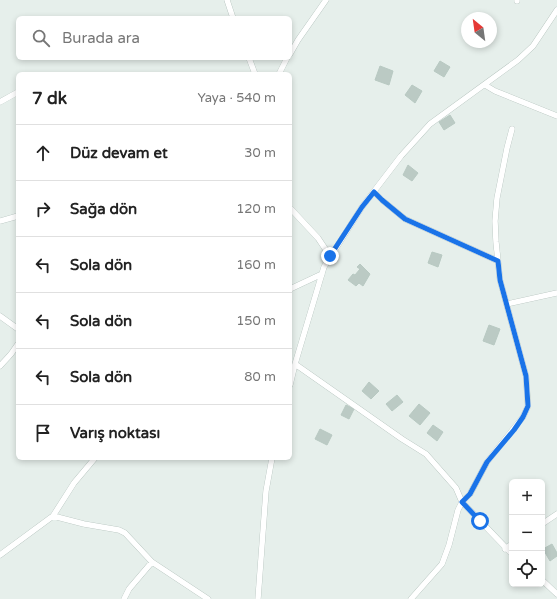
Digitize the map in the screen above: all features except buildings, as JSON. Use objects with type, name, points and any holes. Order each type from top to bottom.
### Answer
[{"type":"street","points":[[226,0],[232,16]]},
{"type":"street","points":[[292,50],[326,0]]},
{"type":"street","points":[[292,377],[322,274],[330,256],[362,207],[402,156],[430,124],[518,60],[533,46],[557,10]]},
{"type":"street","points":[[250,60],[254,72]]},
{"type":"street","points":[[280,72],[287,60]]},
{"type":"street","points":[[485,85],[495,91],[557,116]]},
{"type":"street","points":[[0,102],[16,93]]},
{"type":"street","points":[[411,599],[442,564],[449,545],[458,510],[462,502],[470,494],[487,462],[523,417],[528,406],[526,376],[500,280],[496,242],[495,221],[497,198],[506,148],[512,129]]},
{"type":"street","points":[[374,192],[405,219],[498,261]]},
{"type":"street","points":[[292,210],[318,238],[330,256]]},
{"type":"street","points":[[0,221],[16,217]]},
{"type":"street","points":[[292,289],[322,274]]},
{"type":"street","points":[[507,304],[557,292]]},
{"type":"street","points":[[0,316],[16,328]]},
{"type":"street","points":[[0,366],[16,347]]},
{"type":"street","points":[[295,364],[402,439],[426,454],[456,488],[462,502],[509,552]]},
{"type":"street","points":[[0,555],[53,516],[74,483],[93,460]]},
{"type":"street","points":[[258,599],[266,491],[272,460]]},
{"type":"street","points":[[545,522],[557,514]]},
{"type":"street","points":[[53,516],[84,524],[119,530],[125,533],[152,562],[208,599]]},
{"type":"street","points":[[505,549],[509,546]]},
{"type":"street","points":[[124,599],[129,589],[152,562]]},
{"type":"street","points":[[545,583],[557,594]]},
{"type":"route","points":[[330,256],[362,207],[374,192],[405,219],[498,261],[500,280],[526,376],[528,406],[523,417],[487,462],[470,494],[462,502],[480,521]]}]
